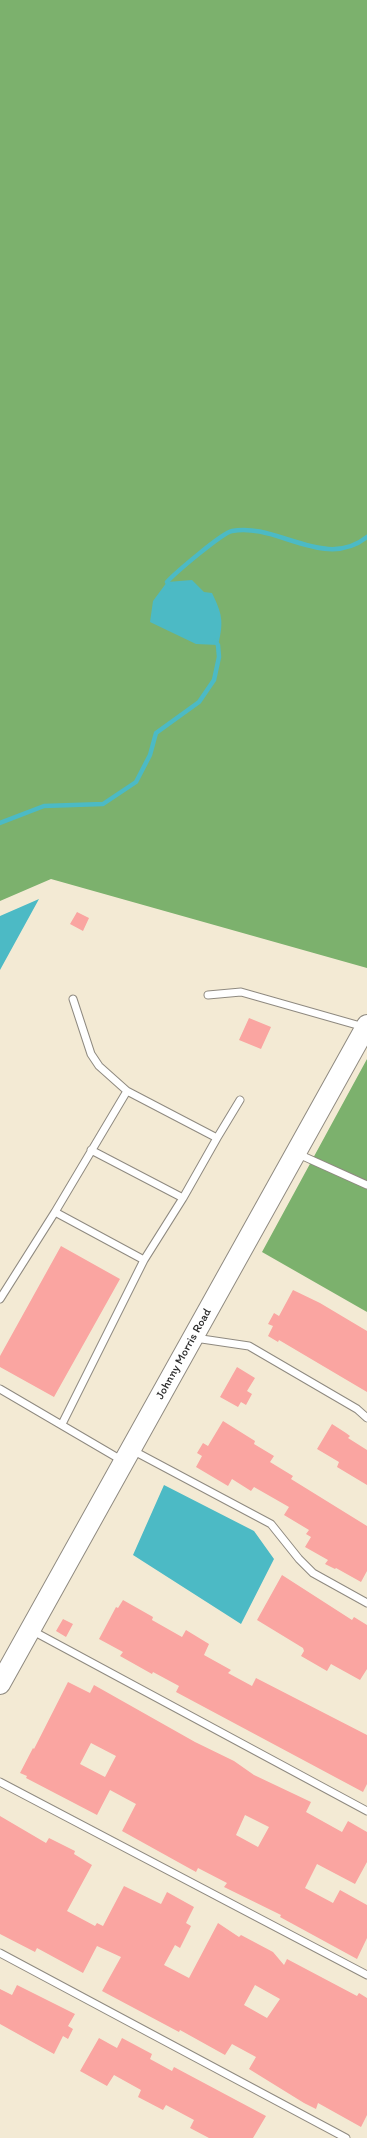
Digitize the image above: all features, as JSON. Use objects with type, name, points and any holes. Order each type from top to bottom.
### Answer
[{"type":"street","name":"Johnny Morris Road","points":[[0,1684],[366,1026]]},
{"type":"lane","points":[[208,996],[241,992],[366,1026]]},
{"type":"lane","points":[[72,999],[91,1054],[99,1066],[127,1091],[217,1138]]},
{"type":"lane","points":[[0,1299],[55,1212],[127,1091]]},
{"type":"lane","points":[[62,1424],[144,1260],[183,1198],[240,1100]]},
{"type":"lane","points":[[91,1150],[183,1198]]},
{"type":"lane","points":[[296,1153],[367,1186]]},
{"type":"lane","points":[[55,1212],[144,1260]]},
{"type":"lane","points":[[193,1338],[249,1346],[357,1409],[367,1418]]},
{"type":"lane","points":[[0,1389],[62,1424],[271,1524],[299,1559],[313,1573],[367,1603]]},
{"type":"lane","points":[[30,1629],[367,1811]]},
{"type":"lane","points":[[0,1782],[367,1975]]},
{"type":"lane","points":[[0,1953],[346,2138]]},
{"type":"green space","points":[[0,0],[367,0],[367,968],[51,879],[0,901]]},
{"type":"green space","points":[[367,1059],[367,1312],[262,1252]]},
{"type":"water","points":[[192,580],[204,592],[212,593],[220,612],[221,630],[218,645],[196,644],[150,622],[153,601],[167,582]]},
{"type":"water","points":[[39,899],[0,970],[0,916]]},
{"type":"water","points":[[164,1485],[254,1531],[274,1559],[241,1624],[133,1555]]},
{"type":"building","points":[[77,912],[89,918],[83,931],[70,924]]},
{"type":"building","points":[[249,1018],[271,1027],[261,1049],[239,1040]]},
{"type":"building","points":[[61,1246],[120,1279],[54,1397],[0,1367],[0,1356]]},
{"type":"building","points":[[293,1290],[320,1303],[367,1331],[367,1392],[279,1340],[278,1342],[268,1336],[273,1326],[268,1324],[274,1313],[279,1316]]},
{"type":"building","points":[[237,1367],[255,1378],[247,1391],[252,1394],[246,1405],[241,1402],[238,1407],[220,1397]]},
{"type":"building","points":[[223,1421],[255,1441],[254,1444],[274,1456],[270,1462],[293,1476],[291,1479],[367,1526],[367,1571],[361,1582],[336,1568],[335,1569],[325,1564],[328,1560],[305,1547],[311,1537],[306,1534],[309,1530],[284,1515],[289,1507],[254,1487],[251,1491],[232,1479],[228,1486],[196,1467],[202,1456],[197,1453],[203,1443],[208,1446]]},
{"type":"building","points":[[332,1424],[350,1436],[348,1438],[367,1450],[367,1485],[337,1467],[339,1462],[317,1449]]},
{"type":"building","points":[[282,1575],[352,1620],[354,1617],[367,1625],[367,1669],[360,1680],[331,1664],[327,1671],[301,1656],[304,1651],[303,1648],[257,1620]]},
{"type":"building","points":[[123,1600],[153,1617],[152,1620],[182,1637],[186,1630],[209,1644],[204,1655],[231,1670],[228,1673],[252,1686],[256,1678],[367,1735],[367,1784],[363,1792],[176,1692],[179,1686],[153,1672],[152,1674],[120,1656],[123,1652],[99,1639],[116,1607],[118,1608]]},
{"type":"building","points":[[63,1619],[73,1624],[66,1637],[56,1631]]},
{"type":"building","points":[[68,1682],[90,1693],[94,1685],[195,1742],[234,1761],[254,1775],[311,1802],[306,1812],[342,1832],[348,1821],[367,1832],[367,1862],[355,1884],[317,1864],[305,1888],[333,1903],[340,1890],[367,1905],[367,1938],[357,1959],[280,1917],[281,1915],[224,1887],[227,1883],[198,1868],[196,1872],[122,1831],[136,1804],[110,1790],[97,1815],[26,1778],[27,1776],[20,1773],[33,1748],[34,1749]],"holes":[[[91,1743],[116,1756],[105,1777],[80,1764]],[[245,1815],[269,1827],[258,1847],[236,1835]]]},
{"type":"building","points":[[0,1816],[46,1843],[49,1838],[75,1851],[74,1854],[92,1865],[67,1911],[95,1926],[97,1923],[103,1926],[124,1886],[161,1904],[167,1892],[194,1907],[186,1923],[191,1926],[180,1948],[175,1945],[164,1965],[189,1978],[218,1923],[239,1937],[241,1935],[273,1952],[284,1965],[287,1959],[357,1996],[359,1993],[367,1998],[367,2115],[361,2127],[318,2103],[316,2109],[304,2103],[249,2069],[256,2057],[232,2044],[225,2055],[180,2030],[179,2032],[102,1991],[121,1957],[97,1946],[83,1973],[37,1948],[35,1952],[0,1934]],"holes":[[[255,1985],[280,1999],[267,2018],[244,2005]]]},
{"type":"building","points":[[17,1985],[75,2014],[68,2026],[73,2029],[68,2039],[63,2036],[54,2054],[0,2024],[0,1989],[12,1995]]},
{"type":"building","points":[[99,2038],[117,2048],[122,2038],[152,2054],[150,2059],[172,2071],[174,2067],[266,2116],[253,2138],[209,2138],[190,2128],[194,2120],[166,2105],[163,2110],[138,2097],[141,2090],[114,2075],[107,2086],[80,2071]]},
{"type":"waterway","points":[[170,586],[167,582],[179,571],[209,546],[232,531],[249,530],[266,533],[317,548],[334,549],[351,546],[367,537]]},
{"type":"waterway","points":[[0,823],[44,806],[103,804],[136,782],[150,755],[156,733],[199,702],[214,680],[219,657],[218,645],[215,641]]}]
